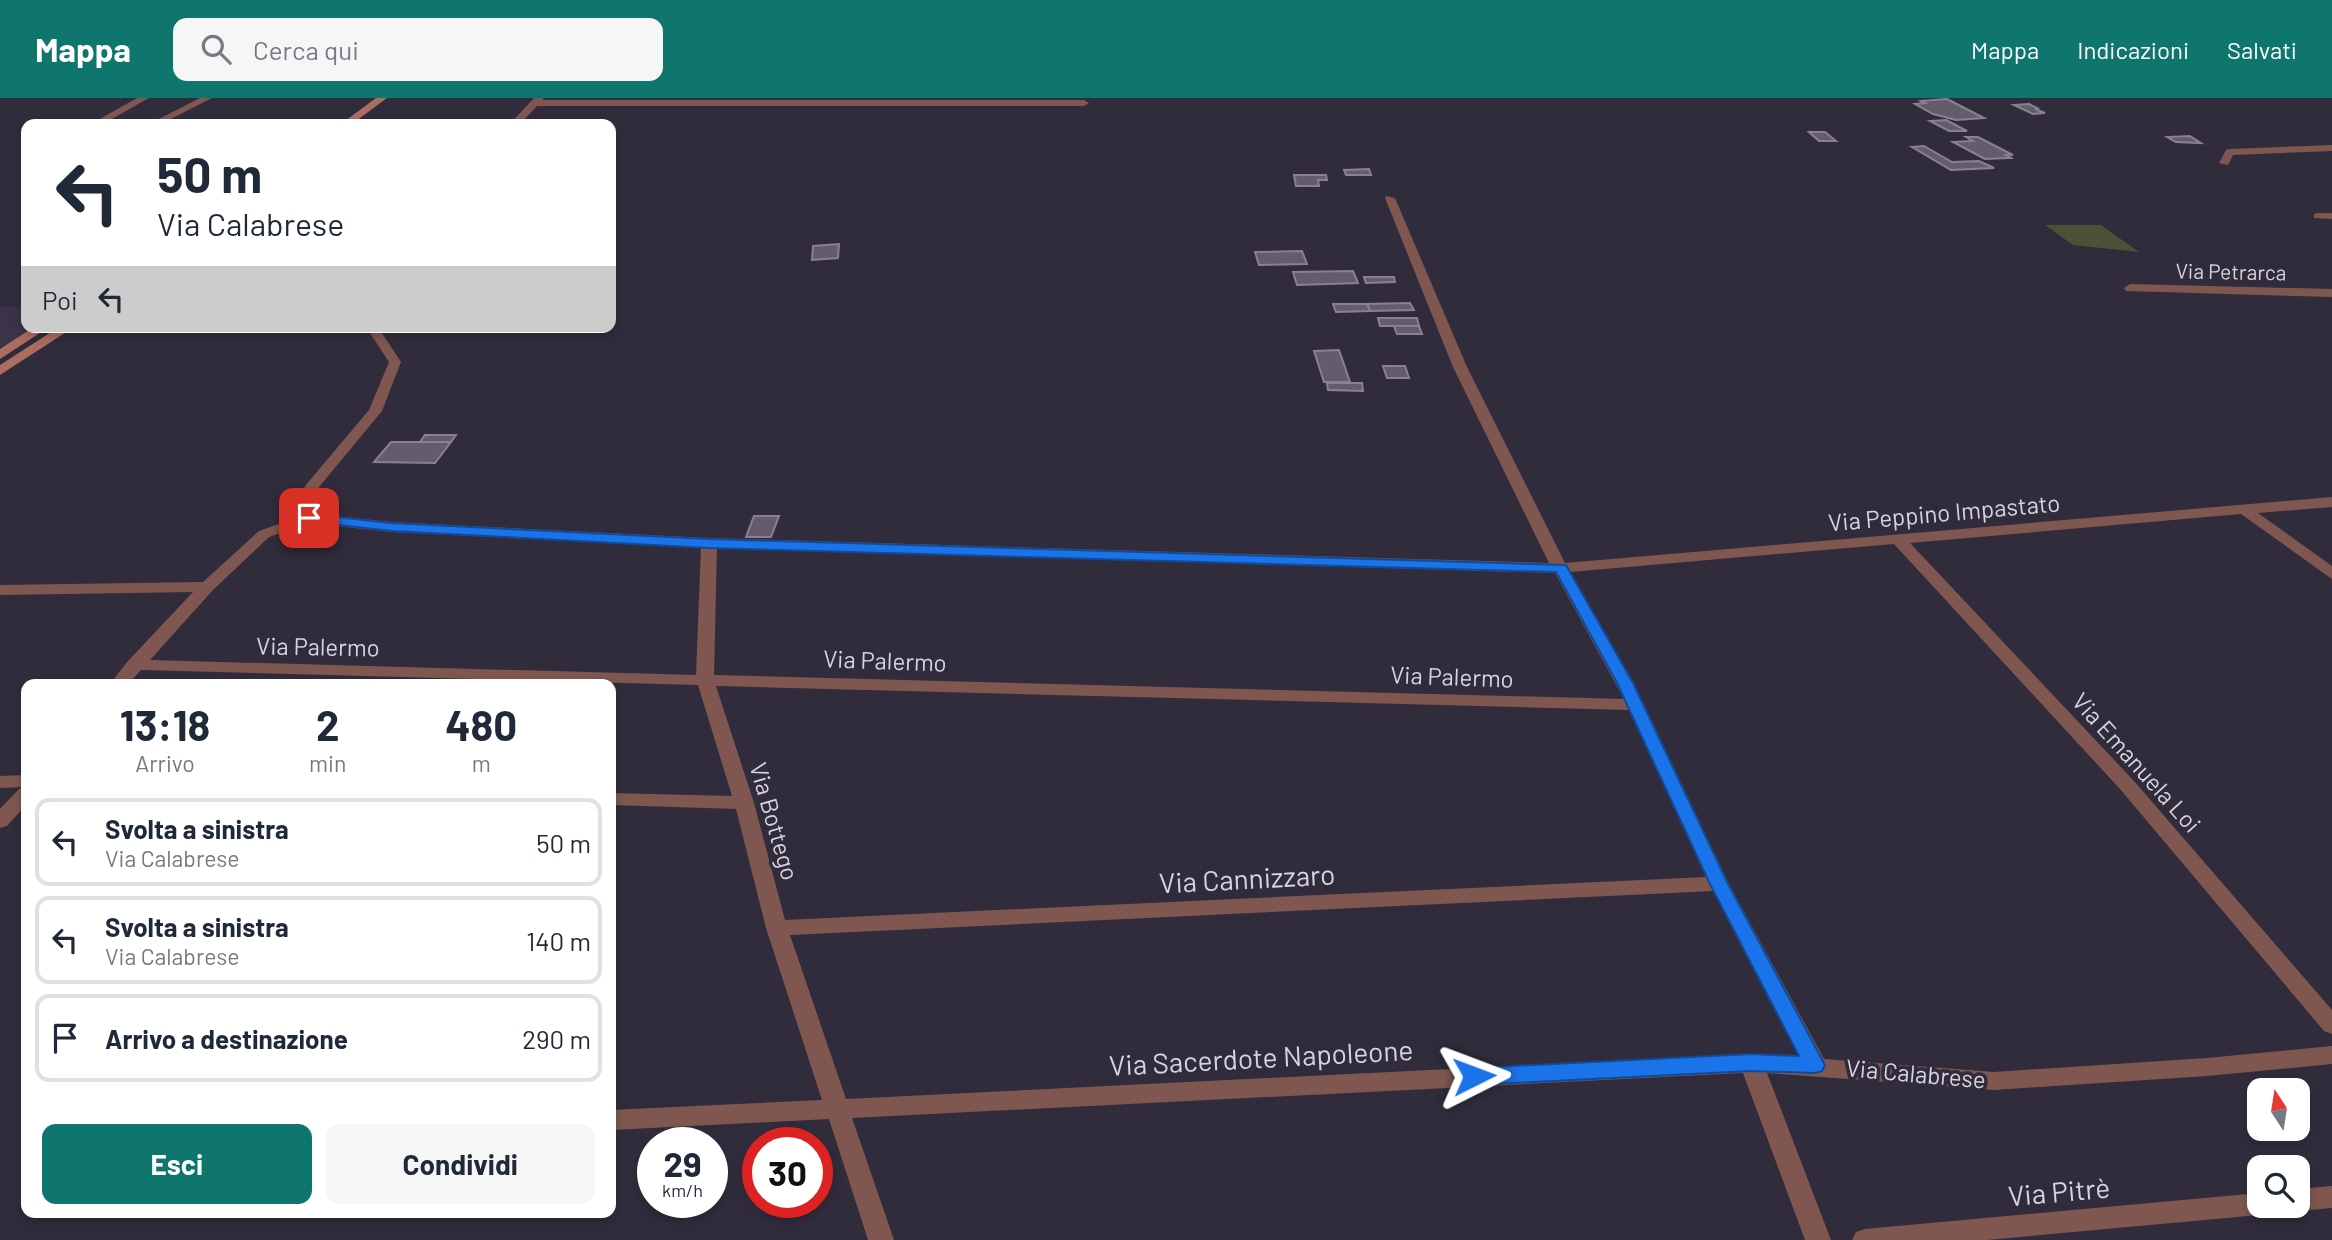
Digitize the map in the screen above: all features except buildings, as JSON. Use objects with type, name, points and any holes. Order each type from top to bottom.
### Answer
[{"type":"street","points":[[105,119],[144,98]]},
{"type":"street","points":[[164,119],[206,98]]},
{"type":"street","points":[[353,119],[382,98]]},
{"type":"street","points":[[371,119],[389,98]]},
{"type":"street","points":[[520,119],[538,100],[1084,103]]},
{"type":"street","points":[[2224,163],[2229,152],[2332,148]]},
{"type":"street","name":"Via Calabrese","points":[[1390,198],[1460,367],[1560,568],[1635,705],[1719,884],[1815,1065],[1994,1081],[2207,1067],[2332,1055]]},
{"type":"street","points":[[2318,216],[2332,216]]},
{"type":"street","name":"Via Petrarca","points":[[2130,288],[2332,293]]},
{"type":"street","points":[[0,355],[34,333]]},
{"type":"street","points":[[0,371],[59,333]]},
{"type":"street","points":[[309,518],[308,497],[312,486],[375,411],[395,362],[376,333]]},
{"type":"street","points":[[22,341],[45,343]]},
{"type":"street","name":"Via Peppino Impastato","points":[[1560,568],[2332,502]]},
{"type":"street","points":[[2243,509],[2332,574]]},
{"type":"street","points":[[122,679],[207,587],[264,534],[309,518],[391,527],[709,543],[1560,568]]},
{"type":"street","name":"Via Emanuela Loi","points":[[1898,539],[2127,785],[2332,1025]]},
{"type":"street","name":"Via Bottego","points":[[709,543],[705,680],[744,803],[777,928],[881,1240]]},
{"type":"street","points":[[0,590],[207,587]]},
{"type":"street","name":"Via Palermo","points":[[134,666],[1635,705]]},
{"type":"street","points":[[0,782],[21,781]]},
{"type":"street","points":[[0,821],[21,798]]},
{"type":"street","points":[[616,799],[744,803]]},
{"type":"street","name":"Via Cannizzaro","points":[[777,928],[1719,884]]},
{"type":"street","points":[[1751,1063],[1818,1240]]},
{"type":"street","name":"Via Sacerdote Napoleone","points":[[616,1120],[1751,1063],[1815,1065]]},
{"type":"street","points":[[2310,1199],[2332,1197]]},
{"type":"street","name":"Via Pitrè","points":[[1865,1240],[2247,1205]]},
{"type":"shaded area","points":[[0,307],[21,307],[21,333],[25,333],[5,347],[0,346]]},
{"type":"green space","points":[[2045,225],[2101,225],[2139,252],[2073,245]]},
{"type":"route","points":[[309,518],[391,527],[709,543],[1560,568],[1625,683],[1719,884],[1815,1065],[1751,1063],[1474,1076]]}]
